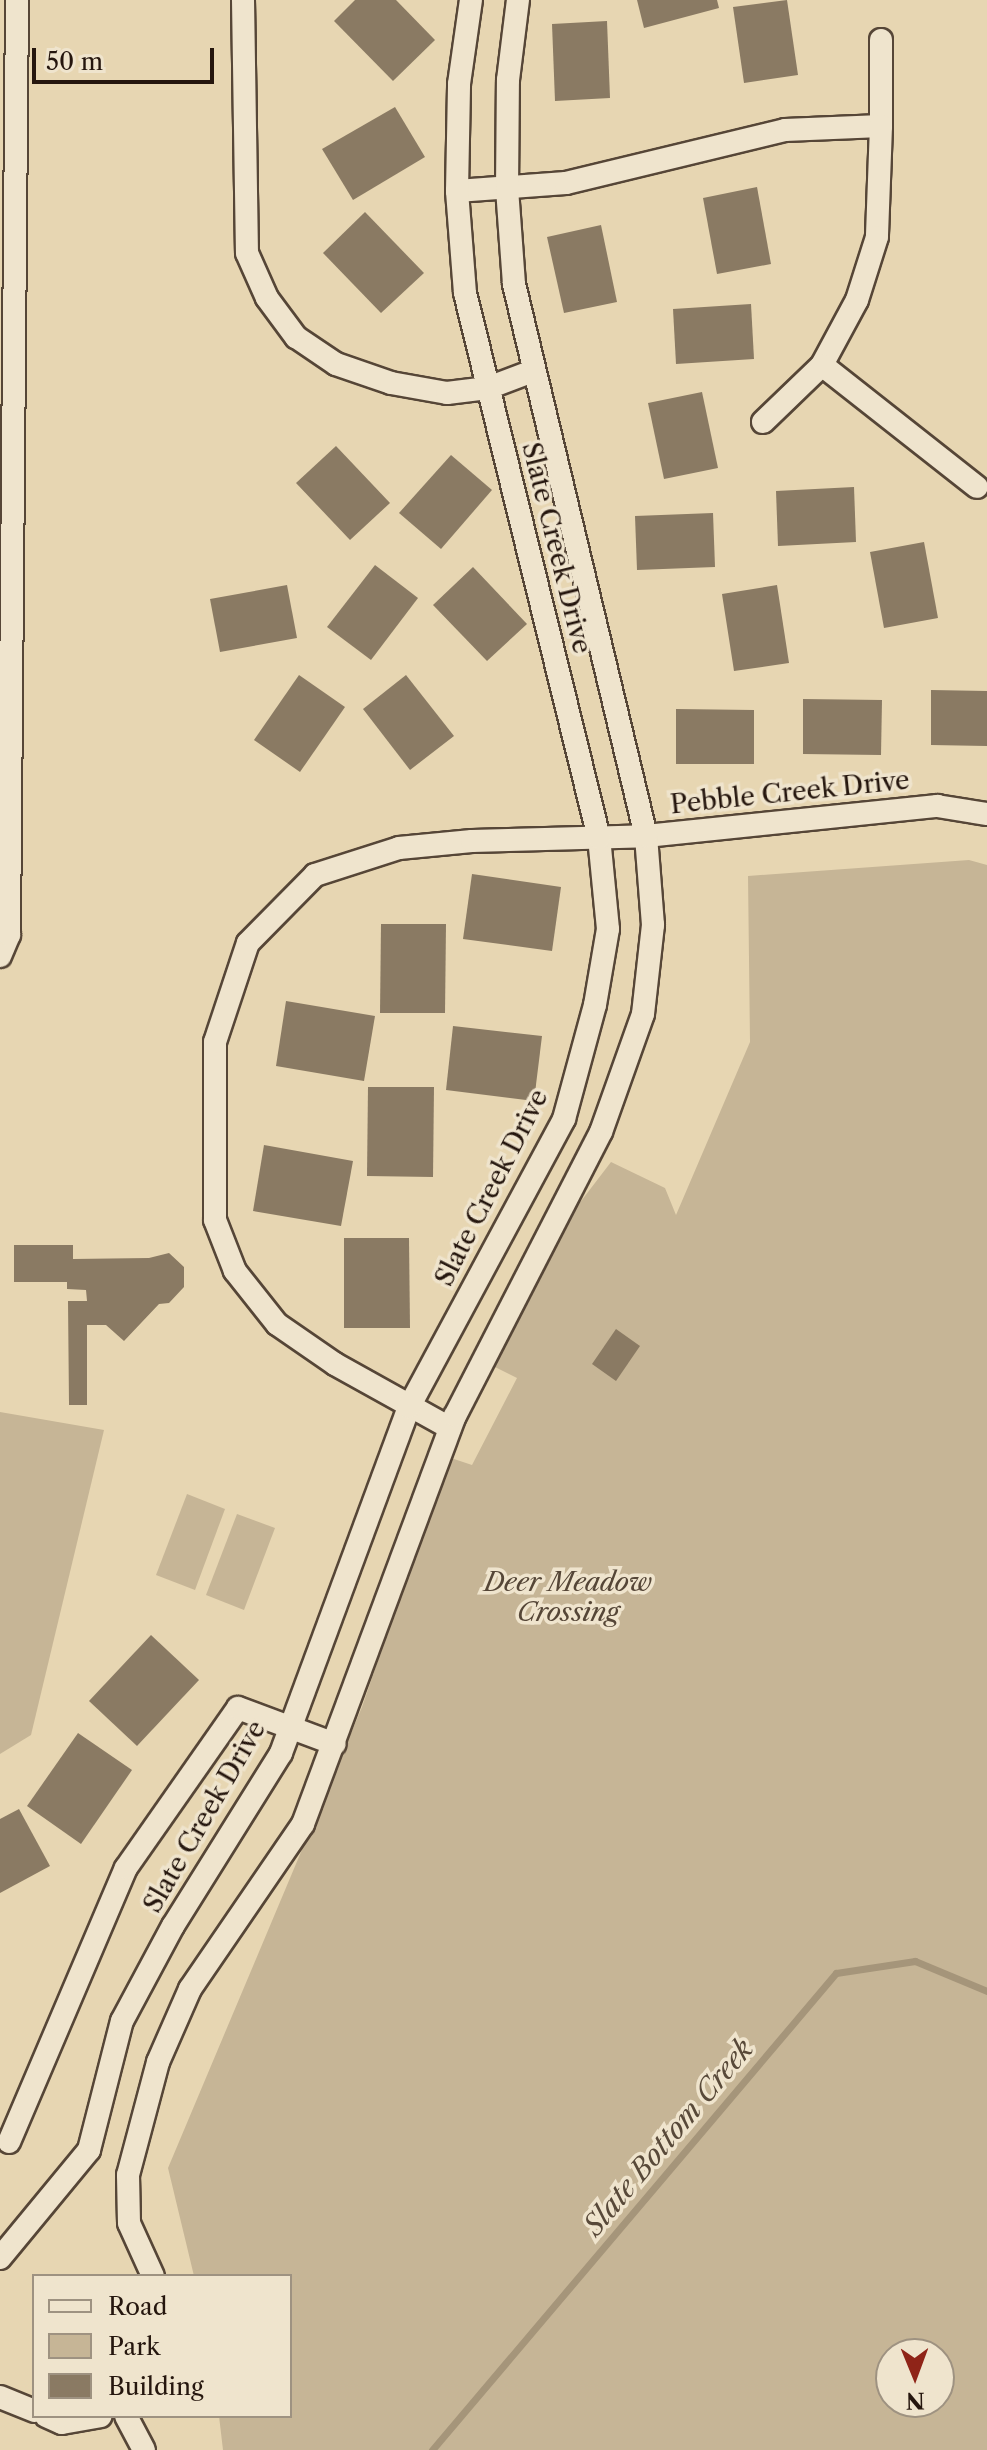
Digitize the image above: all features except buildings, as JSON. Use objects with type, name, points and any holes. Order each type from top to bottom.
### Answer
[{"type":"street","points":[[0,956],[9,935],[17,0]]},
{"type":"street","points":[[243,0],[247,253],[267,298],[296,337],[336,364],[391,383],[447,393],[488,388],[533,371]]},
{"type":"street","name":"Slate Creek Drive","points":[[0,2258],[89,2150],[122,2021],[173,1926],[281,1753],[409,1407],[564,1119],[595,1005],[608,929],[599,838],[465,293],[457,191],[459,84],[471,0]]},
{"type":"street","name":"Slate Creek Drive","points":[[152,2274],[129,2223],[128,2175],[158,2062],[190,1989],[303,1824],[450,1428],[601,1132],[643,1014],[653,925],[646,836],[514,284],[507,189],[508,80],[518,0]]},
{"type":"street","points":[[763,422],[822,365],[857,300],[877,237],[881,40]]},
{"type":"street","points":[[457,191],[566,183],[756,135],[881,126]]},
{"type":"street","points":[[822,365],[977,487]]},
{"type":"street","name":"Pebble Creek Drive","points":[[450,1428],[409,1407],[277,1324],[235,1271],[215,1220],[215,1042],[248,943],[315,875],[399,848],[472,841],[646,836],[937,806],[987,814]]},
{"type":"street","points":[[9,2142],[126,1868],[238,1708],[335,1744]]},
{"type":"street","points":[[0,2397],[32,2410]]},
{"type":"street","points":[[51,2418],[62,2423],[89,2418]]},
{"type":"street","points":[[127,2418],[144,2450]]},
{"type":"green space","name":"Deer Meadow Crossing","points":[[969,860],[987,865],[987,2450],[223,2450],[219,2418],[292,2418],[292,2274],[194,2274],[168,2168],[362,1707],[448,1457],[472,1465],[517,1378],[491,1365],[562,1226],[611,1162],[665,1188],[676,1215],[750,1042],[748,876]]},
{"type":"green space","points":[[0,1412],[104,1430],[31,1735],[0,1754]]},
{"type":"green space","points":[[187,1494],[225,1509],[195,1590],[156,1575]]},
{"type":"green space","points":[[237,1514],[275,1528],[244,1610],[206,1595]]},
{"type":"waterway","name":"Slate Bottom Creek","points":[[432,2450],[836,1973],[915,1961],[987,1991]]}]
